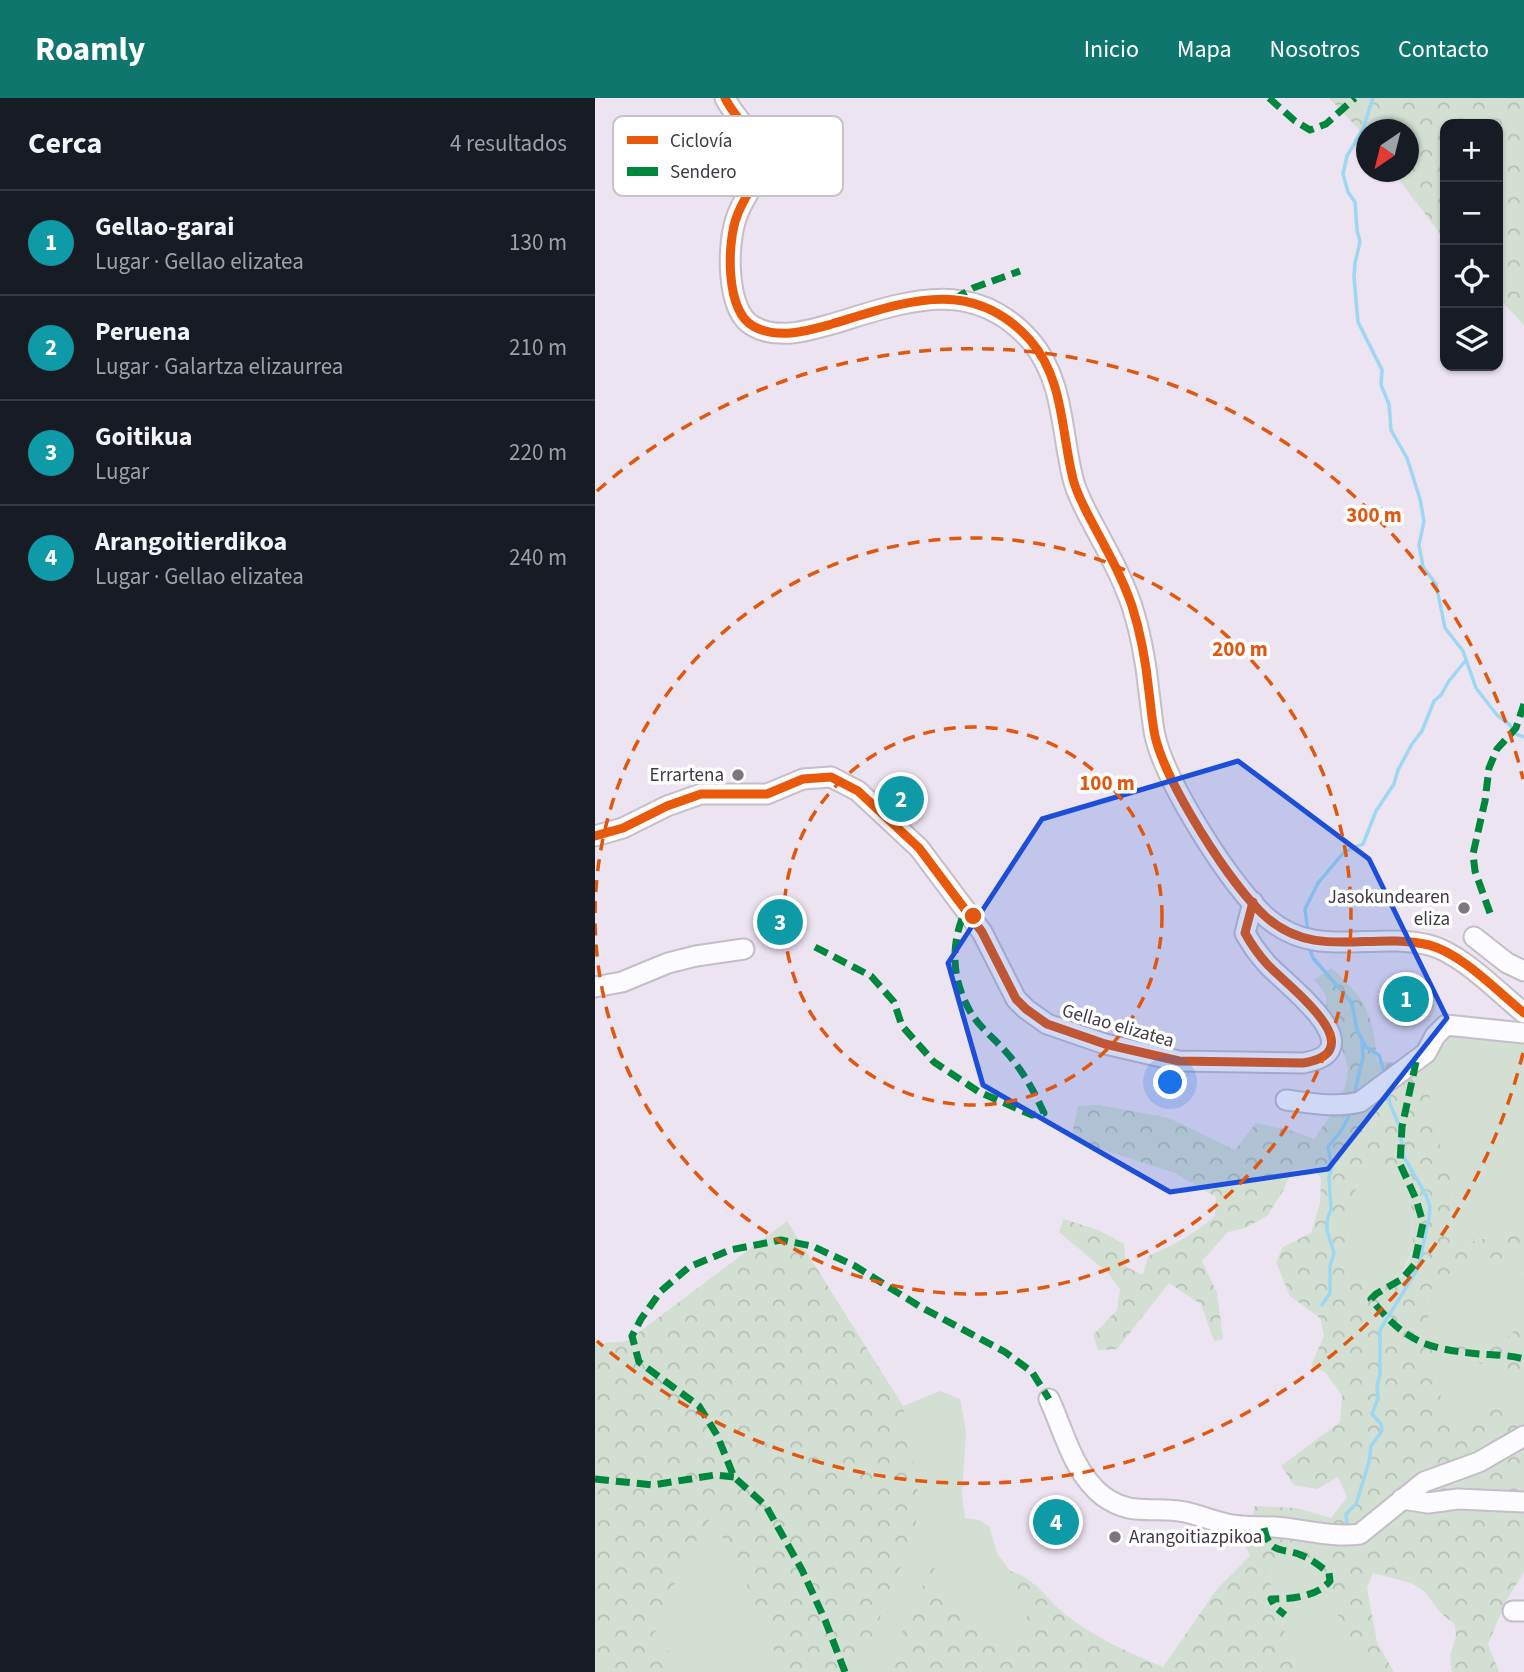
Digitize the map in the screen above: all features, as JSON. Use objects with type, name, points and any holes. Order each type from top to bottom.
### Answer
[{"type":"street","points":[[725,98],[737,116]]},
{"type":"street","points":[[746,196],[735,221],[732,240],[735,304],[747,323],[766,332],[806,332],[918,299],[954,299],[998,315],[1029,340],[1053,376],[1073,482],[1122,579],[1137,623],[1146,662],[1155,736],[1161,752],[1202,832],[1234,880],[1266,916],[1292,936],[1321,942],[1386,940],[1432,946],[1458,959],[1524,1013]]},
{"type":"street","name":"Gellao elizatea","points":[[595,836],[623,828],[667,806],[701,794],[767,794],[803,779],[831,777],[858,791],[925,855],[982,932],[1016,999],[1047,1024],[1105,1044],[1179,1061],[1318,1061],[1327,1054],[1331,1043],[1330,1031],[1320,1015],[1252,946],[1245,933],[1253,902]]},
{"type":"street","points":[[1474,937],[1507,963],[1524,971]]},
{"type":"street","points":[[595,987],[622,982],[668,963],[744,949]]},
{"type":"street","points":[[1286,1100],[1355,1103],[1426,1053],[1445,1025],[1524,1033]]},
{"type":"street","points":[[1049,1399],[1077,1465],[1103,1496],[1132,1510],[1168,1509],[1250,1528],[1272,1527],[1347,1536],[1360,1534],[1424,1482],[1479,1462],[1524,1436]]},
{"type":"street","points":[[1402,1499],[1428,1503],[1458,1499],[1524,1502]]},
{"type":"highlighted area","points":[[1238,761],[1369,859],[1447,1018],[1328,1169],[1170,1192],[983,1085],[948,963],[1042,819]]},
{"type":"green space","points":[[1329,98],[1524,98],[1524,325],[1503,302],[1503,119],[1440,119],[1440,233],[1401,182],[1419,182],[1419,119],[1356,119],[1356,126]]},
{"type":"green space","points":[[1331,968],[1353,989],[1370,1019],[1377,1061],[1417,1064],[1439,1121],[1438,1140],[1452,1174],[1451,1247],[1505,1233],[1524,1234],[1524,1275],[1521,1263],[1492,1258],[1446,1275],[1427,1293],[1429,1326],[1438,1340],[1488,1341],[1507,1338],[1524,1321],[1524,1372],[1481,1364],[1453,1351],[1434,1363],[1439,1392],[1453,1425],[1471,1427],[1486,1410],[1508,1406],[1524,1418],[1524,1572],[1506,1601],[1488,1644],[1499,1672],[1452,1672],[1450,1656],[1456,1636],[1455,1625],[1440,1612],[1424,1591],[1411,1583],[1373,1573],[1367,1588],[1377,1642],[1394,1672],[1368,1672],[1338,1617],[1329,1574],[1301,1554],[1270,1560],[1271,1587],[1297,1672],[884,1672],[932,1565],[984,1642],[1005,1648],[1027,1616],[1013,1593],[1010,1571],[1033,1584],[1066,1615],[1089,1631],[1163,1667],[1217,1589],[1250,1556],[1244,1543],[1255,1506],[1297,1508],[1331,1518],[1347,1497],[1338,1477],[1317,1489],[1294,1485],[1281,1466],[1340,1422],[1342,1395],[1325,1372],[1311,1366],[1324,1336],[1320,1318],[1290,1296],[1276,1262],[1283,1247],[1311,1233],[1320,1203],[1321,1179],[1314,1168],[1292,1170],[1283,1191],[1267,1216],[1245,1228],[1228,1232],[1202,1261],[1217,1293],[1223,1339],[1214,1341],[1201,1304],[1169,1283],[1117,1349],[1098,1350],[1093,1335],[1117,1310],[1120,1289],[1108,1273],[1059,1232],[1064,1219],[1098,1230],[1124,1244],[1126,1267],[1143,1275],[1148,1256],[1183,1239],[1215,1216],[1216,1197],[1175,1173],[1091,1146],[1072,1134],[1078,1106],[1099,1105],[1169,1118],[1235,1150],[1256,1123],[1293,1131],[1314,1139],[1340,1098],[1348,1070],[1342,1050],[1324,1014],[1327,1003],[1325,996],[1314,980]],"holes":[[[1372,1173],[1389,1174],[1405,1190],[1412,1209],[1413,1249],[1404,1273],[1396,1284],[1373,1284],[1345,1275],[1343,1265],[1357,1183]]]},
{"type":"green space","points":[[1438,1029],[1524,1041],[1524,1234],[1487,1237],[1451,1248],[1452,1174],[1438,1140],[1439,1121],[1417,1064]]},
{"type":"green space","points":[[1372,1173],[1389,1174],[1405,1190],[1412,1209],[1413,1249],[1397,1284],[1373,1284],[1345,1275],[1343,1265],[1357,1183]]},
{"type":"green space","points":[[787,1221],[903,1406],[912,1451],[919,1498],[915,1532],[858,1672],[783,1672],[737,1562],[711,1518],[686,1556],[655,1633],[685,1672],[595,1672],[595,1344],[627,1341]]},
{"type":"green space","points":[[1492,1258],[1521,1263],[1524,1275],[1524,1321],[1507,1338],[1488,1341],[1438,1340],[1429,1326],[1427,1293],[1446,1275]]},
{"type":"green space","points":[[1453,1351],[1481,1364],[1524,1372],[1524,1418],[1508,1406],[1486,1410],[1471,1427],[1453,1425],[1439,1392],[1434,1363]]},
{"type":"green space","points":[[940,1391],[960,1399],[966,1432],[962,1494],[965,1518],[979,1520],[989,1526],[997,1553],[1010,1571],[1013,1593],[1027,1616],[1005,1648],[984,1642],[932,1566],[884,1672],[858,1672],[915,1532],[919,1498],[903,1406]]},
{"type":"green space","points":[[711,1518],[737,1562],[783,1672],[685,1672],[655,1633],[686,1556]]},
{"type":"green space","points":[[1301,1554],[1329,1574],[1338,1617],[1368,1672],[1297,1672],[1271,1587],[1270,1559]]},
{"type":"waterway","points":[[1373,98],[1363,129],[1347,156],[1343,174],[1348,192],[1355,202],[1360,242],[1354,277],[1358,322],[1382,370],[1381,385],[1389,404],[1391,430],[1407,458],[1420,499],[1424,521],[1419,545],[1423,567],[1436,584],[1445,628],[1463,651],[1476,688],[1497,715],[1510,725],[1516,734],[1524,737]]},
{"type":"waterway","points":[[1308,933],[1305,909],[1318,883],[1344,852],[1363,844],[1376,811],[1394,784],[1412,744],[1422,731],[1434,701],[1466,660]]},
{"type":"waterway","points":[[1309,947],[1313,958],[1352,1003],[1357,1030],[1366,1047],[1379,1055],[1385,1075]]},
{"type":"waterway","points":[[1354,1095],[1363,1057],[1362,1041]]},
{"type":"waterway","points":[[1347,1525],[1346,1514],[1356,1504],[1371,1446],[1382,1431],[1381,1424],[1372,1414],[1378,1398],[1380,1330],[1418,1268],[1429,1218],[1430,1207],[1426,1195],[1404,1157],[1399,1125],[1390,1104],[1388,1090]]},
{"type":"waterway","points":[[1322,1305],[1330,1293],[1330,1266],[1334,1253],[1327,1230],[1331,1209],[1329,1177],[1332,1168],[1328,1147],[1351,1112]]},
{"type":"marked path","points":[[1269,98],[1295,121],[1310,130],[1326,124],[1355,98]]},
{"type":"marked path","points":[[954,299],[973,288],[1020,271]]},
{"type":"marked path","points":[[1490,913],[1475,871],[1473,854],[1485,801],[1489,768],[1497,749],[1516,728],[1524,704]]},
{"type":"marked path","points":[[815,947],[871,976],[894,1002],[902,1026],[934,1062],[979,1092],[1032,1115],[1044,1113],[1018,1067],[979,1024],[964,1000],[956,974],[955,948],[966,909]]},
{"type":"marked path","points":[[1416,1062],[1402,1127],[1400,1164],[1416,1199],[1423,1223],[1414,1265],[1402,1279],[1371,1299],[1395,1325],[1418,1341],[1445,1349],[1524,1359]]},
{"type":"marked path","points":[[845,1672],[802,1570],[766,1506],[734,1477],[717,1435],[699,1406],[639,1362],[632,1336],[661,1291],[689,1267],[730,1250],[781,1240],[812,1246],[855,1266],[919,1306],[1005,1352],[1032,1372],[1049,1399]]},
{"type":"marked path","points":[[595,1479],[653,1485],[715,1475],[734,1477]]},
{"type":"marked path","points":[[1264,1528],[1273,1547],[1305,1557],[1329,1573],[1330,1581],[1318,1591],[1295,1598],[1271,1599],[1275,1607],[1285,1615]]},
{"type":"cycle path","points":[[725,98],[736,116]]},
{"type":"cycle path","points":[[747,196],[734,227],[730,258],[737,306],[753,326],[772,333],[792,333],[910,302],[960,300],[984,307],[1007,320],[1030,340],[1041,355],[1060,406],[1077,491],[1119,575],[1135,617],[1145,659],[1154,731],[1161,756],[1201,832],[1251,902],[1285,930],[1304,938],[1324,942],[1407,942],[1441,949],[1466,964],[1524,1013]]},
{"type":"cycle path","points":[[595,836],[623,828],[667,806],[701,794],[767,794],[803,779],[831,777],[858,791],[919,848],[982,932],[1016,999],[1047,1024],[1105,1044],[1179,1061],[1303,1063],[1323,1056],[1331,1045],[1329,1032],[1320,1017],[1267,964],[1245,933],[1253,902]]},
{"type":"place","name":"Errartena","points":[[738,775]]},
{"type":"place","name":"Peruena","points":[[901,799]]},
{"type":"place","name":"Jasokundearen eliza","points":[[1464,908]]},
{"type":"place","name":"Goitikua","points":[[780,922]]},
{"type":"place","name":"Gellao-garai","points":[[1406,999]]},
{"type":"place","name":"Arangoitierdikoa","points":[[1056,1522]]},
{"type":"place","name":"Arangoitiazpikoa","points":[[1115,1537]]}]
